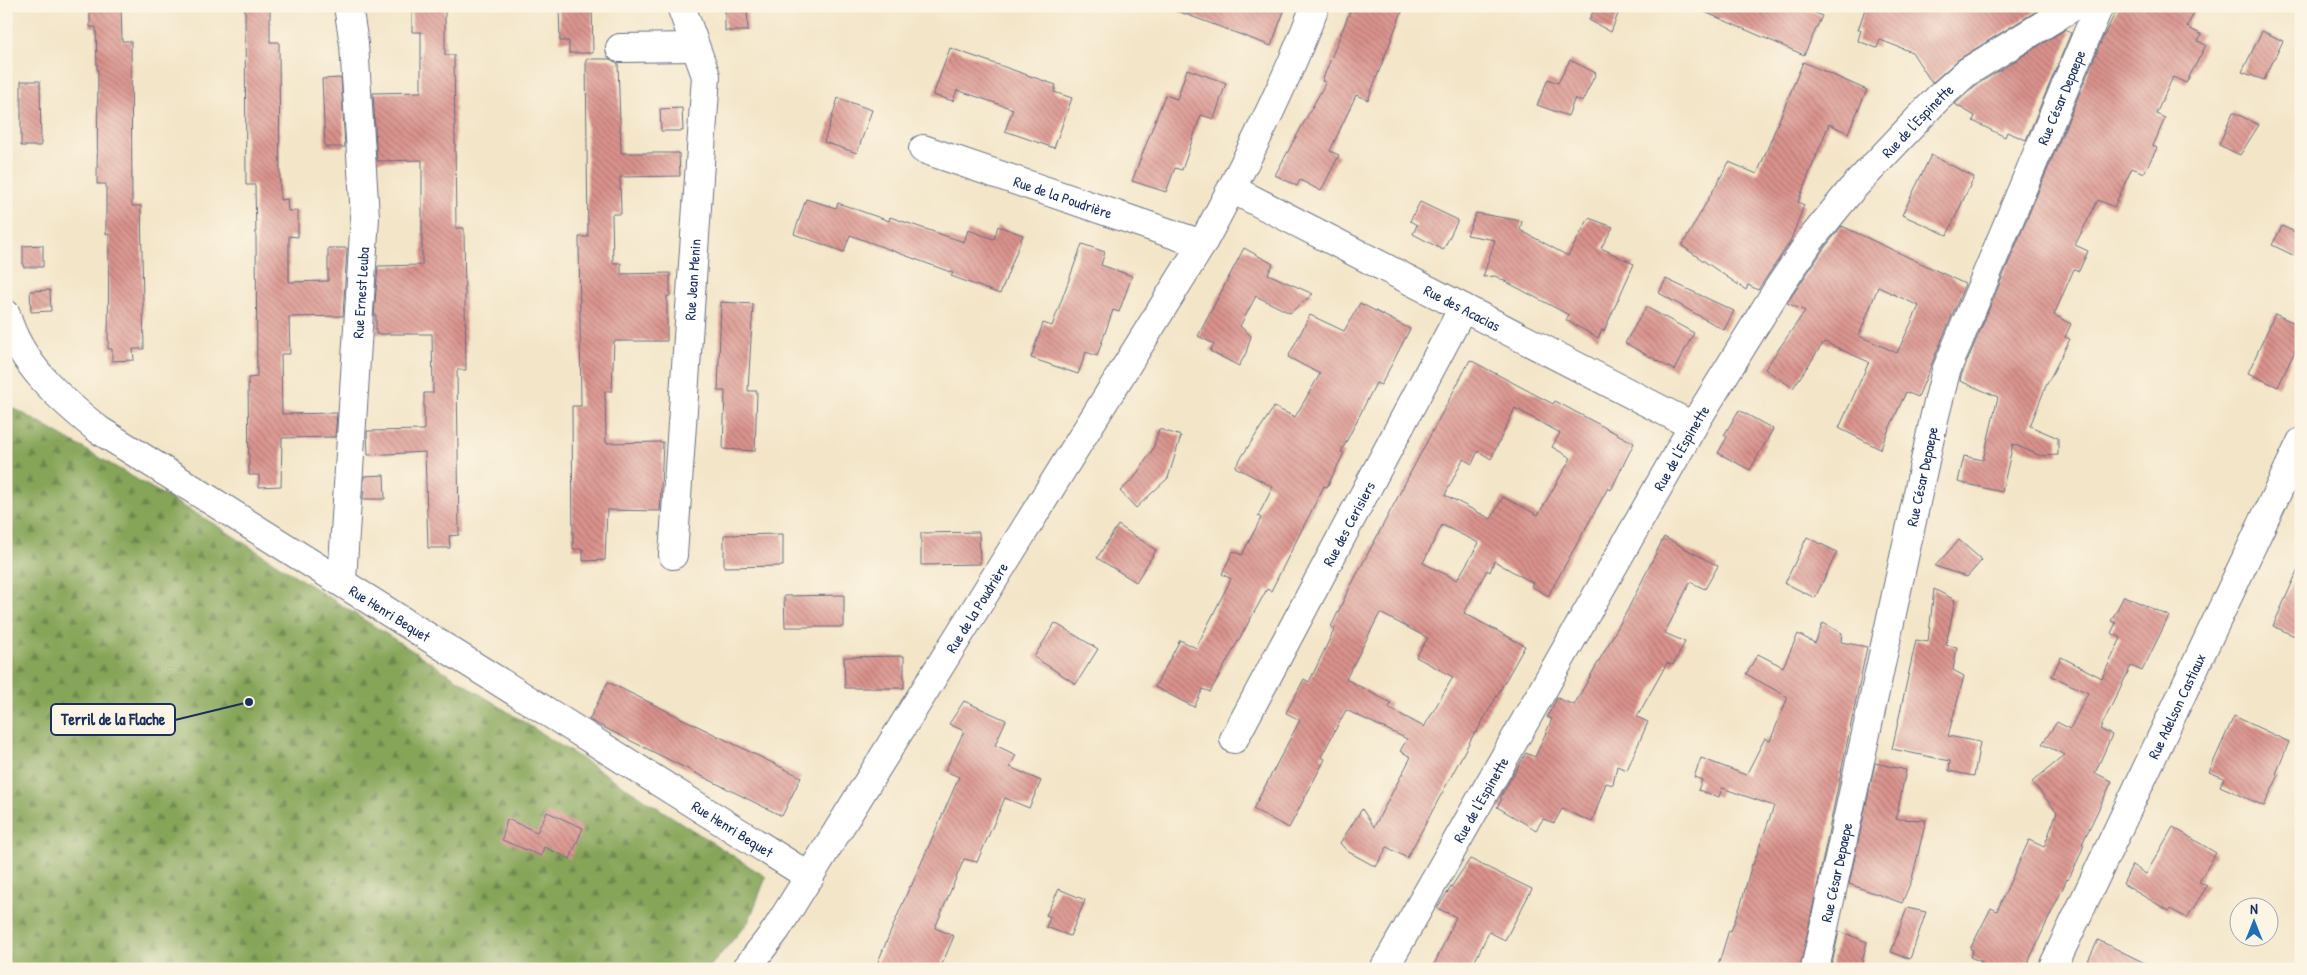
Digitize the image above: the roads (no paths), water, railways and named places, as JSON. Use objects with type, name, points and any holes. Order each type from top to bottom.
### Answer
[{"type":"street","name":"Rue Ernest Leuba","points":[[342,580],[365,217],[354,44],[348,6]]},
{"type":"street","name":"Rue Jean Menin","points":[[673,556],[706,76],[694,47],[681,6]]},
{"type":"street","name":"Rue de la Poudrière","points":[[746,969],[776,930],[810,877],[1202,244],[1232,189],[1299,49],[1316,6]]},
{"type":"street","name":"Rue de l'Espinette","points":[[1384,969],[1693,426],[1780,285],[1812,238],[1851,190],[1938,98],[1967,72],[2074,6]]},
{"type":"street","name":"Rue César Depaepe","points":[[1814,969],[1946,371],[2099,6]]},
{"type":"street","points":[[620,48],[694,47]]},
{"type":"street","name":"Rue de la Poudrière","points":[[923,149],[1202,244]]},
{"type":"street","name":"Rue des Acacias","points":[[1232,189],[1693,426]]},
{"type":"street","name":"Rue des Cerisiers","points":[[1234,739],[1463,308]]},
{"type":"street","name":"Rue Henri Bequet","points":[[6,314],[9,326],[36,371],[64,403],[99,430],[342,580],[810,877]]},
{"type":"street","name":"Rue Adelson Castiaux","points":[[2052,969],[2301,442]]},
{"type":"place","name":"Terril de la Flache","points":[[249,702]]}]
